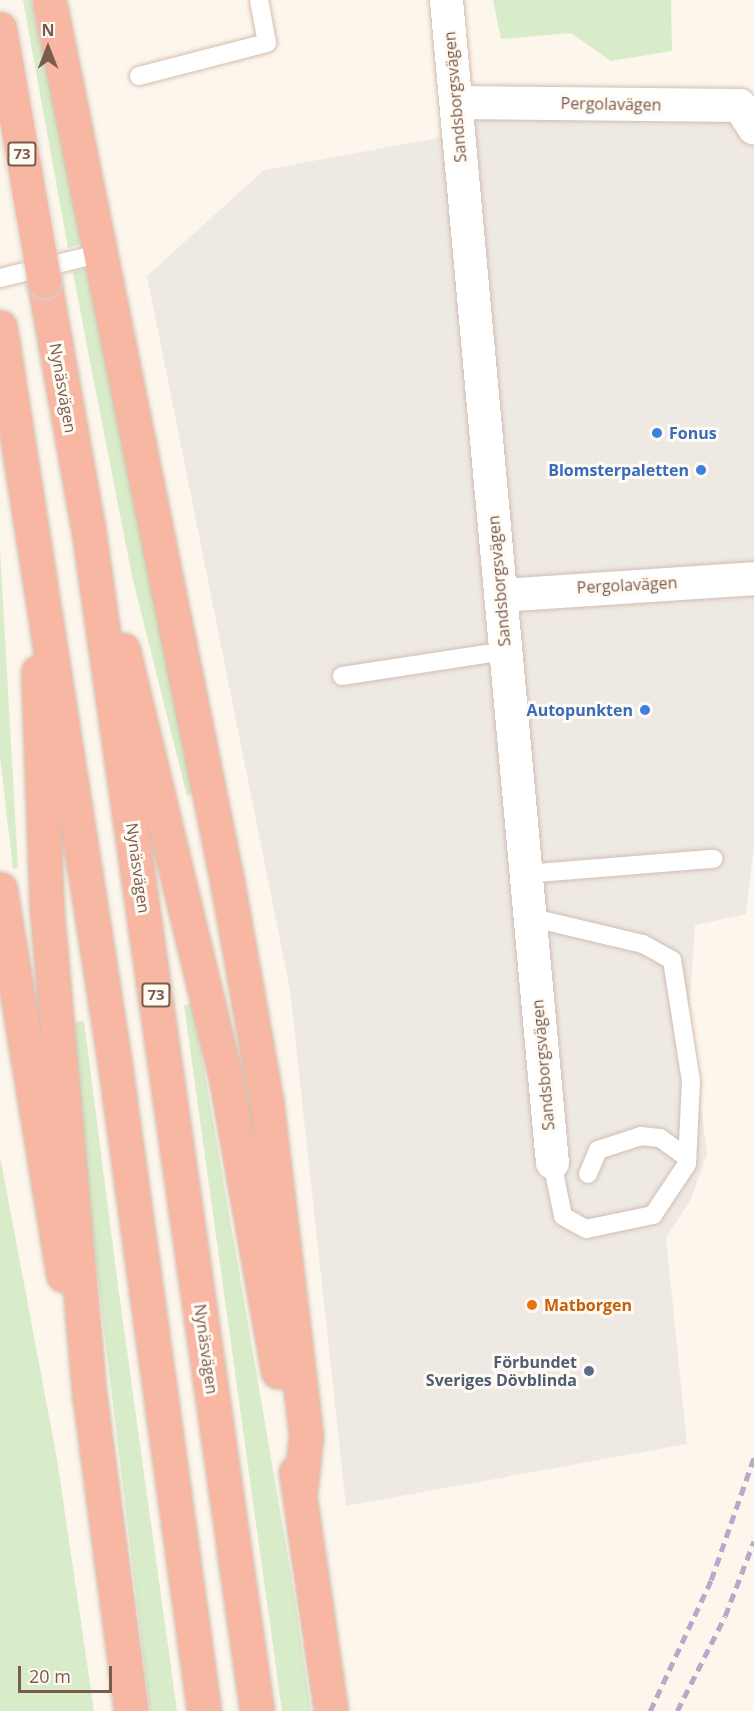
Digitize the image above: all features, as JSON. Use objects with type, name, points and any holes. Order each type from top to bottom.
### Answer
[{"type":"highway","points":[[49,0],[102,253],[266,1099],[306,1436],[300,1493]]},
{"type":"highway","name":"Nynäsvägen","points":[[0,28],[88,527],[257,1711]]},
{"type":"highway","points":[[0,327],[38,559],[204,1711]]},
{"type":"highway","points":[[88,527],[150,746],[224,1068],[300,1493],[331,1711]]},
{"type":"highway","points":[[38,559],[39,765],[47,912],[90,1400],[131,1711]]},
{"type":"highway","points":[[0,889],[51,1214],[90,1400]]},
{"type":"street","name":"Sandsborgsvägen","points":[[446,0],[552,1162]]},
{"type":"street","name":"Pergolavägen","points":[[456,102],[739,105],[754,128]]},
{"type":"street","name":"Pergolavägen","points":[[500,594],[754,578]]},
{"type":"lane","points":[[139,76],[267,43],[259,0]]},
{"type":"lane","points":[[0,278],[102,253]]},
{"type":"lane","points":[[342,676],[505,651]]},
{"type":"lane","points":[[525,874],[713,859]]},
{"type":"lane","points":[[529,917],[643,944],[672,960],[691,1082],[688,1158],[653,1215],[586,1229],[563,1216],[552,1162]]},
{"type":"lane","points":[[588,1174],[598,1150],[641,1136],[660,1138],[688,1158]]},
{"type":"shaded area","points":[[476,92],[754,98],[754,846],[746,914],[695,925],[689,1017],[707,1154],[691,1199],[666,1238],[687,1444],[346,1506],[290,990],[147,276],[264,170],[475,131]]},
{"type":"green space","points":[[23,0],[31,0],[84,243],[68,248]]},
{"type":"green space","points":[[493,0],[671,0],[672,51],[611,61],[571,33],[501,39]]},
{"type":"green space","points":[[88,268],[195,791],[187,796],[132,576],[73,272]]},
{"type":"green space","points":[[0,548],[18,867],[13,869],[0,756]]},
{"type":"green space","points":[[193,1004],[293,1586],[311,1711],[282,1711],[184,1005]]},
{"type":"green space","points":[[84,1021],[177,1711],[150,1711],[67,1023]]},
{"type":"green space","points":[[0,1156],[57,1459],[94,1711],[0,1711]]},
{"type":"railway","points":[[650,1711],[711,1580],[754,1457]]},
{"type":"railway","points":[[677,1711],[725,1616],[754,1541]]},
{"type":"place","name":"Fonus","points":[[657,433]]},
{"type":"place","name":"Blomsterpaletten","points":[[701,470]]},
{"type":"place","name":"Autopunkten","points":[[645,710]]},
{"type":"place","name":"Matborgen","points":[[532,1305]]},
{"type":"place","name":"Förbundet Sveriges Dövblinda","points":[[589,1371]]}]
